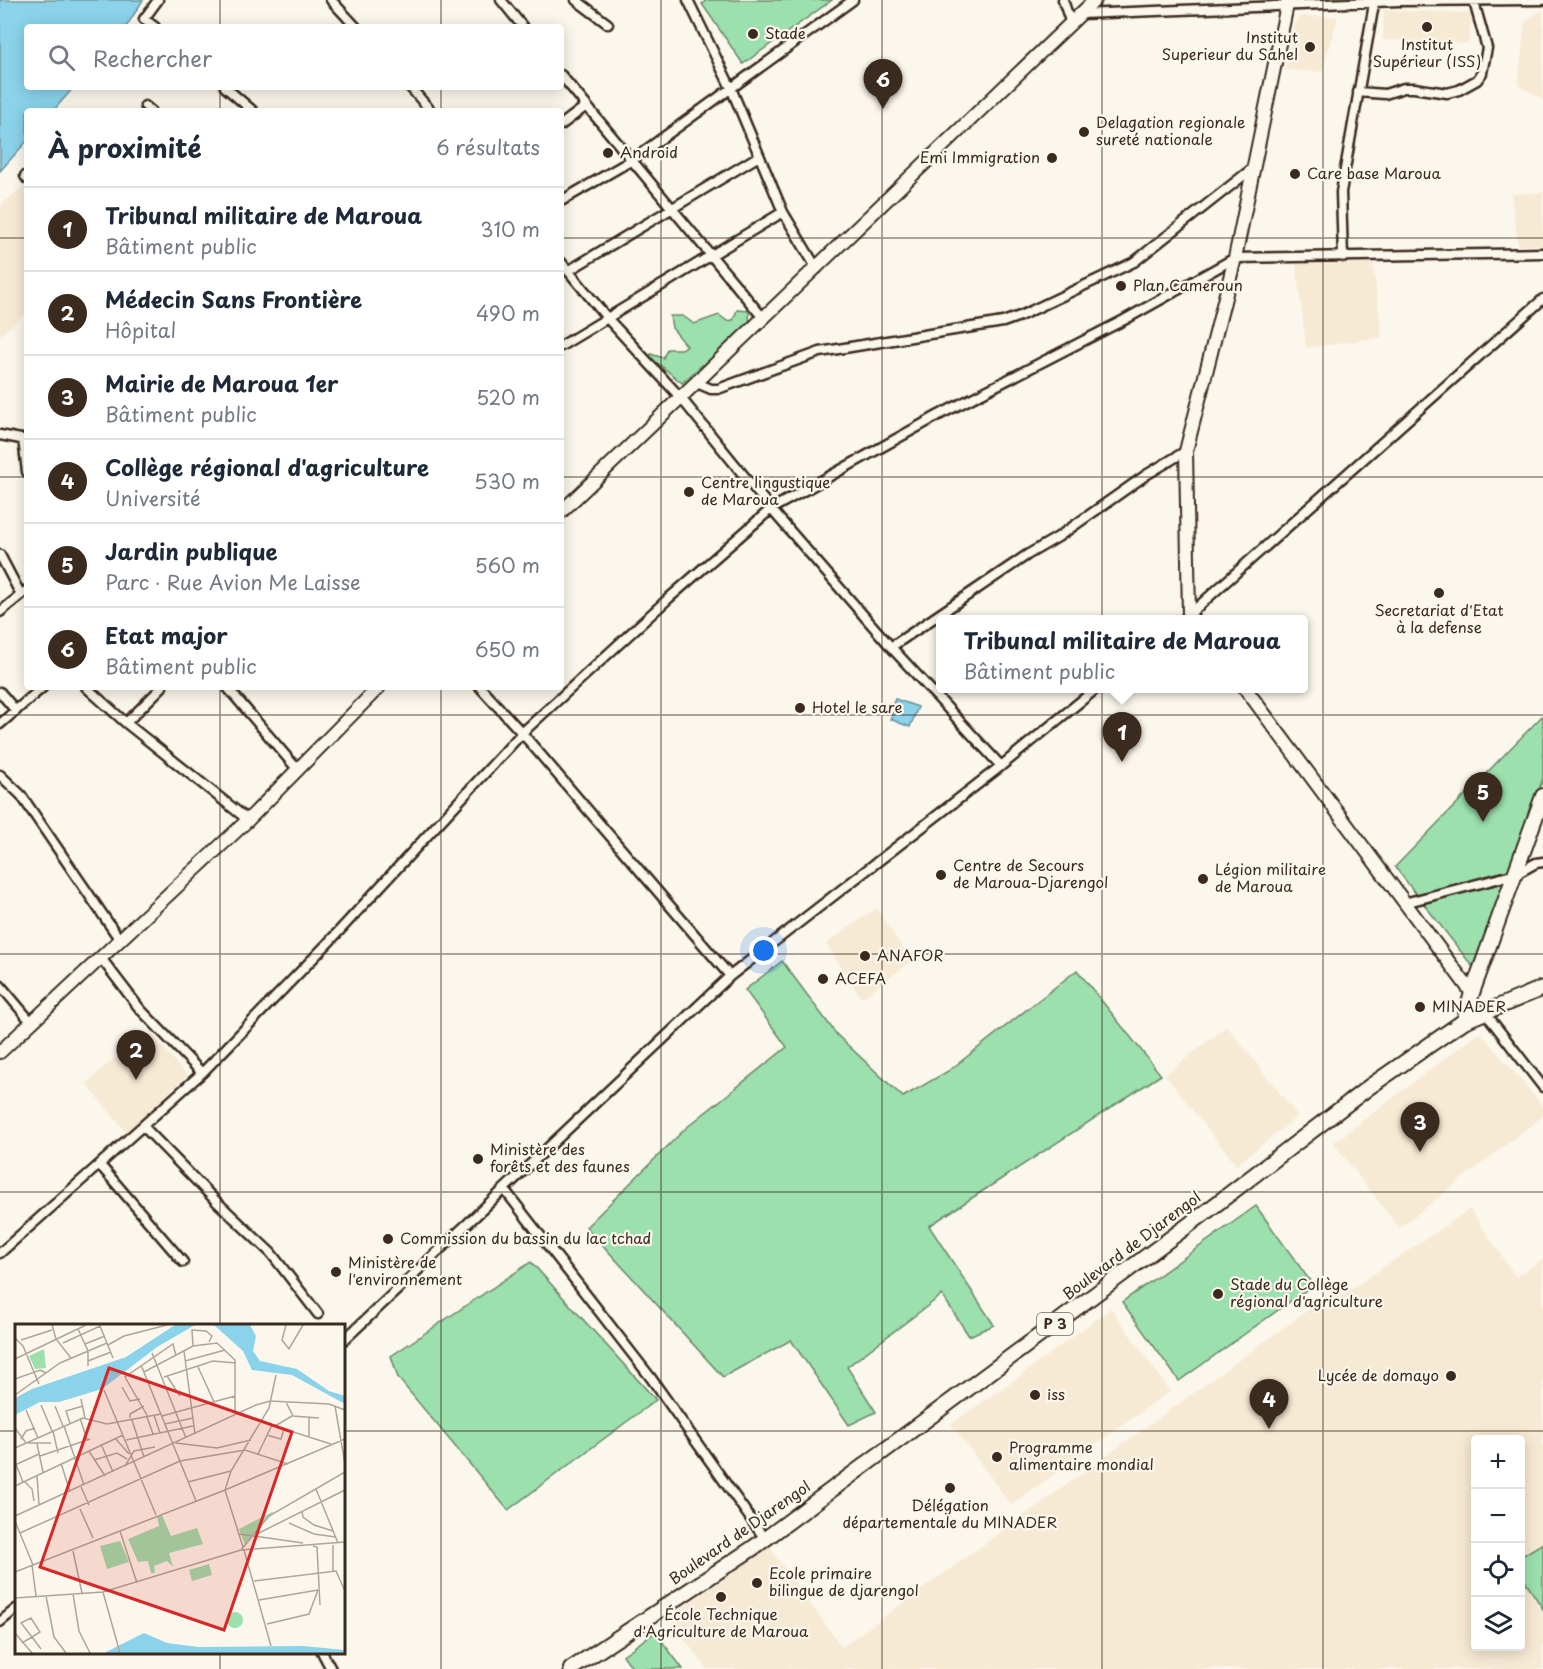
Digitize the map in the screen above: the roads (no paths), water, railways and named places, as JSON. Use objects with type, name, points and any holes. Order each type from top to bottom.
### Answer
[{"type":"main road","points":[[1464,1021],[1543,796]]},
{"type":"main road","name":"Boulevard de Djarengol","points":[[571,1669],[765,1539],[1202,1215],[1369,1087],[1464,1021],[1543,988]]},
{"type":"street","points":[[151,24],[144,19],[158,0]]},
{"type":"street","points":[[331,0],[353,24]]},
{"type":"street","points":[[501,0],[521,24]]},
{"type":"street","points":[[576,0],[608,24]]},
{"type":"street","points":[[688,0],[731,88],[783,212],[817,269]]},
{"type":"street","points":[[564,199],[632,160],[853,0]]},
{"type":"street","points":[[1063,0],[1071,24]]},
{"type":"street","points":[[564,509],[1095,0]]},
{"type":"street","points":[[1081,14],[1288,3],[1374,4],[1400,1],[1543,0]]},
{"type":"street","points":[[1358,92],[1385,94],[1404,88],[1414,88],[1447,93],[1460,90],[1477,80],[1482,73],[1487,48],[1474,2]]},
{"type":"street","points":[[1189,615],[1186,451],[1235,258],[1288,3]]},
{"type":"street","points":[[1343,257],[1341,192],[1374,4]]},
{"type":"street","points":[[564,79],[764,319]]},
{"type":"street","points":[[228,90],[250,108]]},
{"type":"street","points":[[413,90],[428,108]]},
{"type":"street","points":[[564,123],[586,106]]},
{"type":"street","points":[[568,271],[759,156]]},
{"type":"street","points":[[697,383],[717,389],[820,352],[1003,322],[1020,316],[1134,262],[1253,168]]},
{"type":"street","points":[[564,344],[783,212]]},
{"type":"street","points":[[0,1253],[202,1073],[328,943],[522,733],[669,598],[771,509],[939,415],[1124,320],[1235,258],[1543,253]]},
{"type":"street","points":[[564,266],[608,319],[681,398],[771,509],[891,646],[1001,766]]},
{"type":"street","points":[[1192,615],[1543,299]]},
{"type":"street","points":[[0,435],[24,440]]},
{"type":"street","points":[[937,615],[1066,531],[1146,475],[1186,451]]},
{"type":"street","points":[[0,555],[24,592],[0,612]]},
{"type":"street","points":[[891,646],[936,616]]},
{"type":"street","points":[[0,724],[40,690]]},
{"type":"street","points":[[89,690],[126,723],[248,820]]},
{"type":"street","points":[[126,723],[159,690]]},
{"type":"street","points":[[230,690],[298,770]]},
{"type":"street","points":[[0,1052],[248,820],[373,690]]},
{"type":"street","points":[[483,690],[730,976]]},
{"type":"street","points":[[0,692],[16,711]]},
{"type":"street","points":[[345,1339],[730,976],[1001,766],[1091,693]]},
{"type":"street","points":[[1249,693],[1472,993]]},
{"type":"street","points":[[0,775],[21,795],[120,940]]},
{"type":"street","points":[[1404,903],[1516,874],[1540,862],[1543,855]]},
{"type":"street","points":[[101,958],[140,1009],[202,1073]]},
{"type":"street","points":[[0,985],[32,1023]]},
{"type":"street","points":[[1484,1011],[1543,1087]]},
{"type":"street","points":[[144,1127],[224,1209],[271,1253],[318,1314]]},
{"type":"street","points":[[100,1165],[183,1262]]},
{"type":"street","points":[[504,1189],[651,1378],[765,1539]]},
{"type":"street","points":[[0,1622],[15,1610]]},
{"type":"street","points":[[323,1654],[331,1669]]},
{"type":"water","points":[[0,0],[143,0],[128,24],[24,24],[24,90],[71,90],[56,108],[24,108],[24,144],[0,171]]},
{"type":"water","points":[[895,699],[918,707],[910,727],[890,719],[895,708],[892,706]]},
{"type":"place","name":"Institut Supérieur (ISS)","points":[[1427,27]]},
{"type":"place","name":"Stade","points":[[753,34]]},
{"type":"place","name":"Institut Superieur du Sahel","points":[[1310,47]]},
{"type":"place","name":"Etat major","points":[[883,109]]},
{"type":"place","name":"Delagation regionale sureté nationale","points":[[1084,132]]},
{"type":"place","name":"Android","points":[[608,153]]},
{"type":"place","name":"Emi Immigration","points":[[1052,158]]},
{"type":"place","name":"Care base Maroua","points":[[1295,174]]},
{"type":"place","name":"Plan Cameroun","points":[[1121,286]]},
{"type":"place","name":"Centre lingustique de Maroua","points":[[689,492]]},
{"type":"place","name":"Secretariat d'Etat à la defense","points":[[1439,593]]},
{"type":"place","name":"Hotel le sare","points":[[800,708]]},
{"type":"place","name":"Tribunal militaire de Maroua","points":[[1122,762]]},
{"type":"place","name":"Jardin publique","points":[[1483,822]]},
{"type":"place","name":"Centre de Secours de Maroua-Djarengol","points":[[941,875]]},
{"type":"place","name":"Légion militaire de Maroua","points":[[1203,879]]},
{"type":"place","name":"ANAFOR","points":[[865,956]]},
{"type":"place","name":"ACEFA","points":[[823,979]]},
{"type":"place","name":"MINADER","points":[[1420,1007]]},
{"type":"place","name":"Médecin Sans Frontière","points":[[136,1080]]},
{"type":"place","name":"Mairie de Maroua 1er","points":[[1420,1152]]},
{"type":"place","name":"Ministère des forêts et des faunes","points":[[478,1159]]},
{"type":"place","name":"Commission du bassin du lac tchad","points":[[388,1239]]},
{"type":"place","name":"Ministère de l'environnement","points":[[336,1272]]},
{"type":"place","name":"Stade du Collège régional d'agriculture","points":[[1218,1294]]},
{"type":"place","name":"Lycée de domayo","points":[[1451,1376]]},
{"type":"place","name":"iss","points":[[1035,1395]]},
{"type":"place","name":"Collège régional d'agriculture","points":[[1269,1429]]},
{"type":"place","name":"Programme alimentaire mondial","points":[[997,1457]]},
{"type":"place","name":"Délégation départementale du MINADER","points":[[950,1488]]},
{"type":"place","name":"Ecole primaire bilingue de djarengol","points":[[757,1583]]},
{"type":"place","name":"École Technique d'Agriculture de Maroua","points":[[721,1597]]}]
